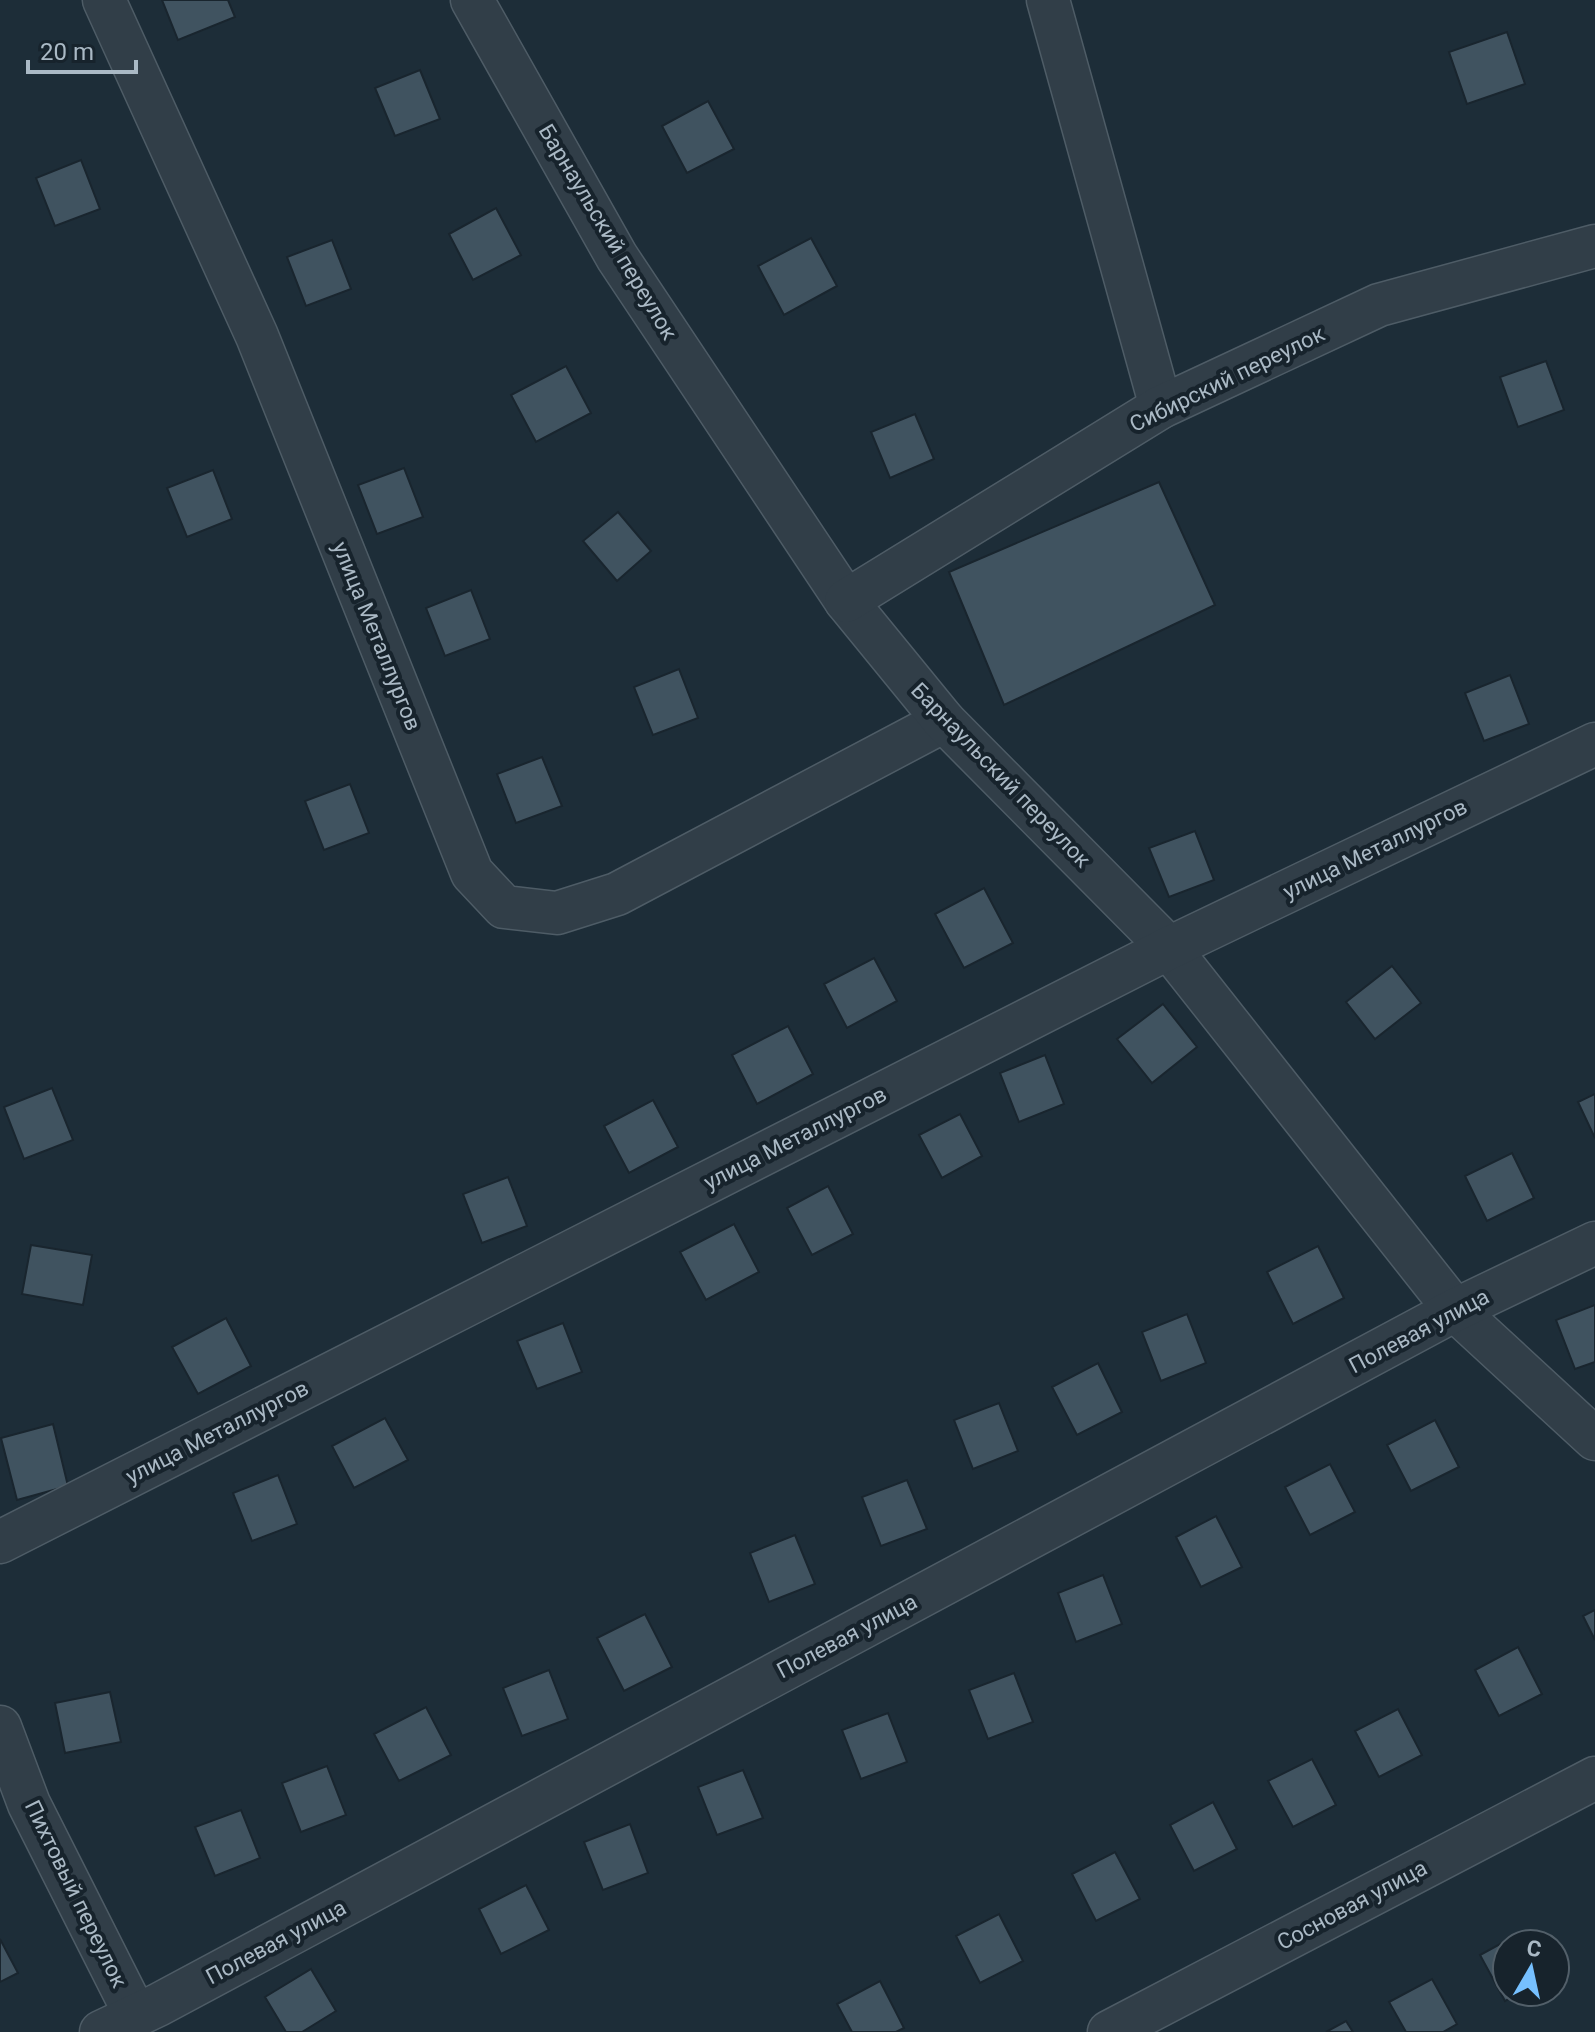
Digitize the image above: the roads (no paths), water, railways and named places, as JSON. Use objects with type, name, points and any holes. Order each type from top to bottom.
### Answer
[{"type":"street","name":"улица Металлургов","points":[[104,0],[257,336],[472,873],[504,907],[557,913],[617,894],[944,721]]},
{"type":"street","name":"Барнаульский переулок","points":[[472,0],[617,257],[846,601],[944,721],[1169,948],[1455,1310],[1595,1439]]},
{"type":"street","points":[[1048,0],[1161,407]]},
{"type":"street","name":"Сибирский переулок","points":[[846,601],[1161,407],[1379,305],[1595,246]]},
{"type":"street","name":"улица Металлургов","points":[[0,1542],[1169,948],[1595,744]]},
{"type":"street","name":"Полевая улица","points":[[142,2021],[1455,1310],[1595,1243]]},
{"type":"street","name":"Пихтовый переулок","points":[[0,1727],[29,1804],[142,2021]]},
{"type":"street","name":"Сосновая улица","points":[[1109,2032],[1595,1778]]}]
